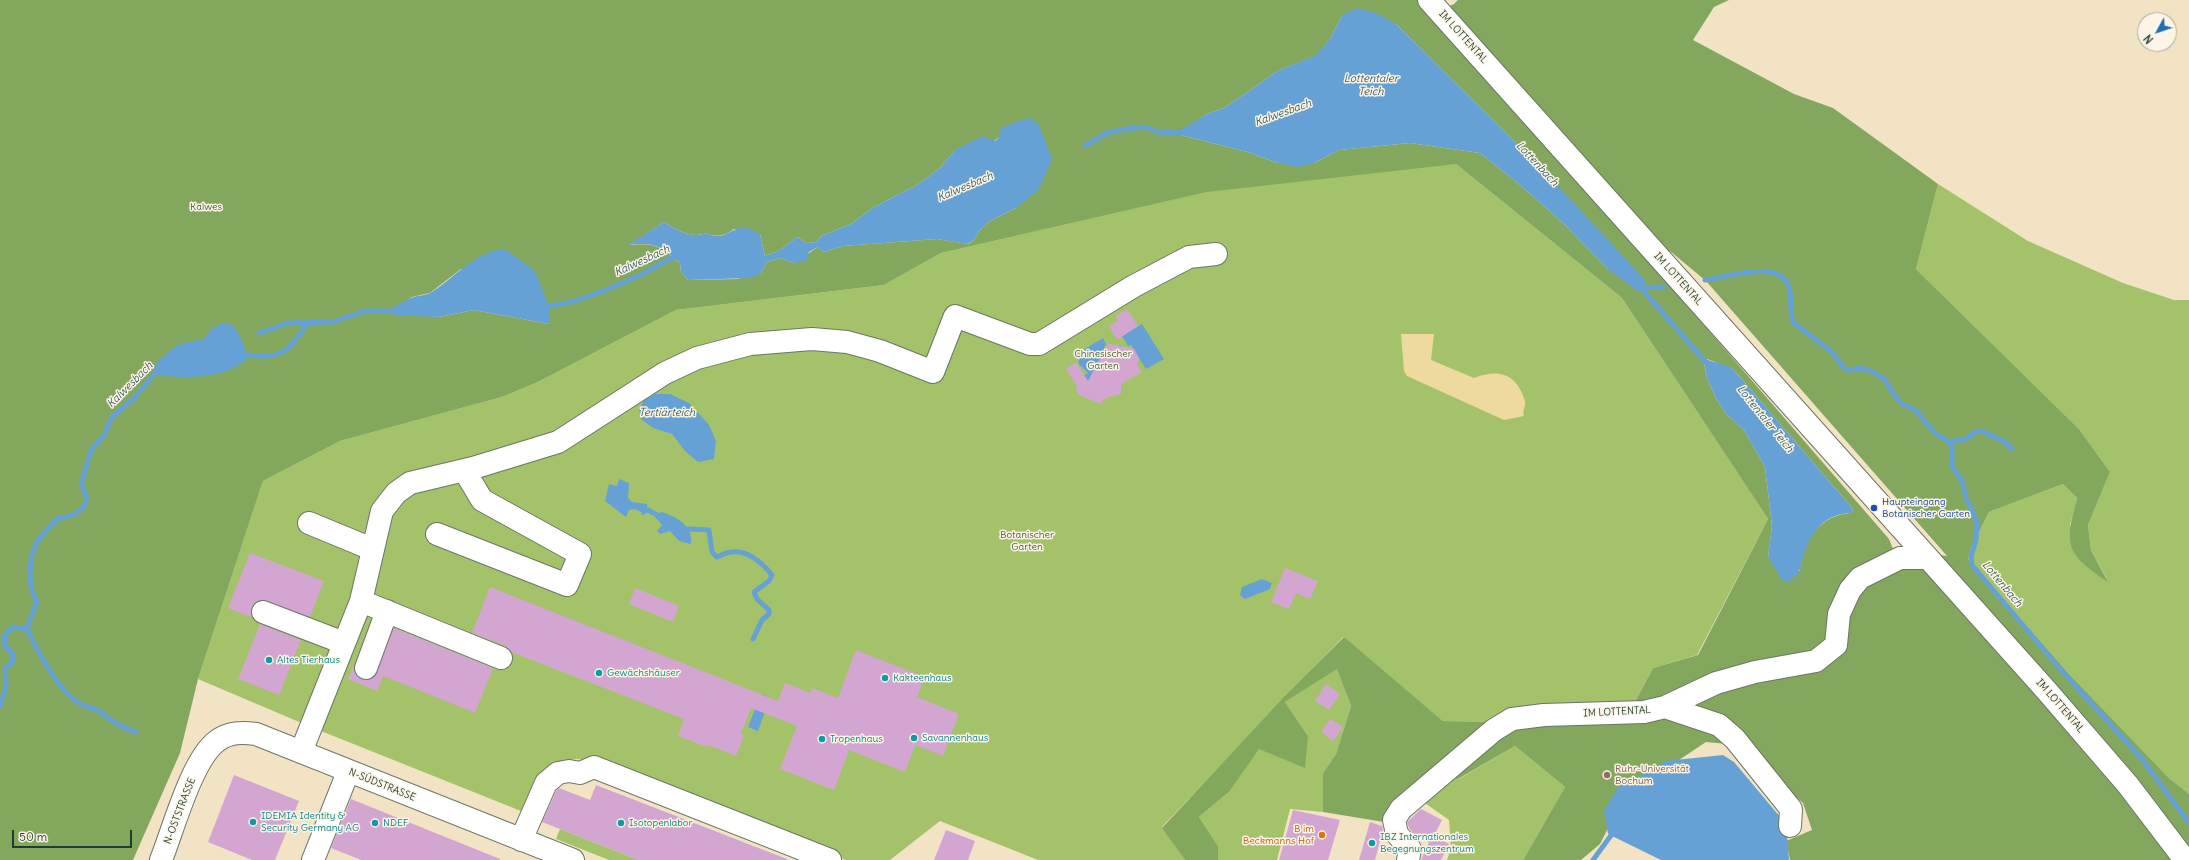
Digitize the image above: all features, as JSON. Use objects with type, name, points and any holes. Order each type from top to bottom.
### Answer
[{"type":"street","name":"IM LOTTENTAL","points":[[1429,0],[1928,558],[2128,785],[2185,860]]},
{"type":"street","points":[[301,752],[361,601],[382,511],[396,493],[410,483],[464,470],[558,442],[665,373],[697,358],[750,344],[812,339],[847,342],[880,351],[933,372],[955,316],[1030,344],[1039,344],[1134,286],[1189,258],[1216,254]]},
{"type":"street","points":[[436,534],[567,585],[580,554],[482,500],[464,470]]},
{"type":"street","points":[[309,523],[372,549]]},
{"type":"street","name":"IM LOTTENTAL","points":[[1408,860],[1410,849],[1397,834],[1394,820],[1401,809],[1494,730],[1512,720],[1544,715],[1644,712],[1665,708],[1716,683],[1755,672],[1816,661],[1836,645],[1838,614],[1850,590],[1860,578],[1900,558],[1928,558]]},
{"type":"street","points":[[361,601],[500,658]]},
{"type":"street","points":[[263,612],[344,643]]},
{"type":"street","points":[[366,668],[387,612]]},
{"type":"street","points":[[1665,708],[1719,725],[1735,738],[1791,809],[1790,826]]},
{"type":"street","name":"N-SÜDSTRASSE","points":[[199,763],[203,755],[218,740],[231,734],[242,732],[256,734],[348,772],[573,860]]},
{"type":"street","name":"N-OSTSTRASSE","points":[[161,860],[199,763]]},
{"type":"street","points":[[521,840],[546,783],[558,773],[569,770],[580,773],[594,767],[830,860]]},
{"type":"street","points":[[313,860],[348,772]]},
{"type":"green space","name":"Kalwes","points":[[0,0],[1420,0],[1432,14],[1454,4],[1458,0],[1729,0],[1714,7],[1693,40],[1794,94],[1833,108],[1938,184],[1916,269],[2079,429],[2110,472],[2088,525],[2091,550],[2108,582],[2084,564],[2076,556],[2072,548],[2070,527],[2077,498],[2063,484],[1989,512],[1972,546],[1968,559],[2071,676],[2169,778],[2189,794],[2189,860],[1790,860],[1786,841],[1812,830],[1803,803],[1737,745],[1706,742],[1679,760],[1629,787],[1600,844],[1581,860],[1523,860],[1565,787],[1515,746],[1458,779],[1432,771],[1384,822],[1323,812],[1323,773],[1336,754],[1351,706],[1337,669],[1285,702],[1308,736],[1305,768],[1259,749],[1230,791],[1199,817],[1218,846],[1218,860],[1185,860],[1162,828],[1284,697],[1344,637],[1443,721],[1546,723],[1628,715],[1653,668],[1698,655],[1768,519],[1622,298],[1456,164],[1207,192],[941,253],[884,285],[676,310],[538,382],[502,397],[340,441],[263,481],[198,679],[180,753],[133,860],[0,860]],"holes":[[[1342,15],[1396,24],[1545,172],[1609,270],[1564,224],[1520,185],[1480,153],[1410,143],[1339,150],[1314,163],[1278,163],[1247,152],[1177,134],[1207,114],[1224,108],[1279,70],[1316,56],[1330,39]],[[999,137],[1016,208],[990,221],[979,231],[974,240],[968,244],[937,239],[843,246],[824,252],[818,247],[794,263],[780,258],[767,262],[761,273],[737,279],[688,280],[681,272],[680,263],[662,249],[646,244],[629,245],[664,222],[679,231],[695,235],[706,233],[720,236],[734,229],[760,234],[765,256],[779,251],[797,237],[806,243],[816,242],[821,236],[851,224],[874,207],[917,185],[940,168],[955,150],[994,141]],[[1670,251],[1706,281],[1947,556],[1893,549],[1889,539],[1672,288]],[[461,269],[549,324],[474,310],[439,317],[385,312],[395,309],[412,297],[430,293]],[[1707,359],[1733,369],[1853,509],[1852,513],[1831,518],[1815,531],[1804,549],[1800,571],[1768,557],[1772,526],[1765,467],[1744,430],[1727,415],[1717,400],[1707,379],[1704,362]]]},
{"type":"green space","name":"Botanischer Garten","points":[[1456,164],[1622,298],[1768,519],[1697,655],[1653,668],[1628,715],[1546,723],[1443,721],[1343,637],[1162,827],[1185,860],[1038,860],[940,821],[890,860],[846,860],[589,760],[576,759],[565,761],[526,813],[311,727],[198,679],[263,481],[340,441],[502,397],[538,382],[676,310],[884,285],[941,253],[1310,168]]},
{"type":"green space","points":[[1938,184],[2028,241],[2123,283],[2174,300],[2189,300],[2189,794],[2169,778],[2071,676],[1968,559],[1972,546],[1989,512],[2063,484],[2077,498],[2070,525],[2108,581],[2091,550],[2088,525],[2110,472],[2079,429],[1916,269]]},
{"type":"green space","points":[[1337,668],[1351,706],[1336,754],[1323,773],[1323,812],[1290,809],[1277,860],[1218,860],[1218,846],[1199,817],[1230,791],[1259,748],[1308,736],[1285,702]]},
{"type":"green space","points":[[1515,746],[1565,787],[1523,860],[1447,860],[1451,848],[1449,820],[1408,791],[1432,770],[1459,779]]},
{"type":"green space","points":[[560,829],[639,860],[609,860],[556,839]]},
{"type":"sand","points":[[1401,334],[1434,334],[1431,360],[1474,378],[1483,375],[1499,374],[1512,379],[1522,392],[1525,401],[1523,412],[1524,416],[1504,420],[1407,376],[1404,371]]},
{"type":"water","name":"Lottentaler Teich","points":[[1357,8],[1376,13],[1396,24],[1545,172],[1646,281],[1642,289],[1636,290],[1609,270],[1564,224],[1520,185],[1480,153],[1410,143],[1339,150],[1314,163],[1298,167],[1278,163],[1247,152],[1177,134],[1180,130],[1207,114],[1224,108],[1279,70],[1315,56],[1330,39],[1342,15]]},
{"type":"water","points":[[1029,118],[1038,123],[1052,159],[1039,189],[1016,208],[990,221],[979,231],[974,240],[967,244],[937,239],[843,246],[824,252],[818,247],[809,252],[806,261],[794,263],[780,258],[767,262],[761,273],[751,278],[688,280],[681,272],[680,263],[657,246],[645,244],[628,245],[664,222],[679,231],[695,235],[706,233],[719,236],[738,228],[748,228],[760,234],[765,256],[779,251],[797,237],[806,243],[816,242],[821,236],[851,224],[874,207],[917,185],[940,168],[955,150],[982,136],[995,141],[999,137],[999,130],[1012,123]]},
{"type":"water","points":[[505,249],[535,271],[549,307],[549,324],[474,310],[439,317],[395,315],[384,312],[411,298],[432,292],[466,266],[485,254]]},
{"type":"water","points":[[222,323],[233,325],[244,346],[246,360],[237,367],[214,375],[175,377],[152,374],[158,361],[178,344],[204,339],[212,328]]},
{"type":"water","points":[[1142,324],[1164,359],[1146,369],[1131,345],[1128,346],[1117,328],[1127,333]]},
{"type":"water","points":[[1103,338],[1106,344],[1103,350],[1108,354],[1120,345],[1124,351],[1094,388],[1082,377],[1088,373],[1078,363],[1083,350]]},
{"type":"water","name":"Lottentaler Teich","points":[[1706,359],[1726,365],[1733,369],[1853,509],[1852,513],[1834,516],[1821,525],[1807,545],[1799,572],[1788,583],[1782,580],[1768,557],[1772,526],[1765,467],[1744,430],[1727,415],[1717,400],[1707,379],[1704,361]]},
{"type":"water","name":"Tertiärteich","points":[[655,394],[670,394],[689,403],[709,425],[716,441],[714,459],[698,462],[685,451],[672,434],[653,428],[641,419],[639,410],[644,400]]},
{"type":"water","points":[[619,479],[629,483],[628,498],[632,502],[647,504],[647,513],[642,515],[641,512],[635,509],[629,510],[626,517],[605,501],[609,484],[617,486]]},
{"type":"water","points":[[661,512],[678,519],[687,527],[690,532],[691,544],[679,541],[670,531],[660,534],[657,531],[662,525],[655,517]]},
{"type":"water","points":[[1262,579],[1272,583],[1270,589],[1245,599],[1240,595],[1242,587]]},
{"type":"water","points":[[761,694],[770,698],[758,731],[748,727]]},
{"type":"water","points":[[1723,755],[1734,762],[1786,824],[1789,860],[1661,860],[1608,834],[1604,811],[1617,789],[1624,783],[1649,772],[1666,761]]},
{"type":"building","points":[[1127,309],[1138,326],[1117,340],[1109,326],[1118,321],[1116,316]]},
{"type":"building","points":[[1108,344],[1134,349],[1139,358],[1137,365],[1142,372],[1121,384],[1121,394],[1108,397],[1101,402],[1103,405],[1079,395],[1076,390],[1077,386],[1066,369],[1076,362],[1088,381]]},
{"type":"building","points":[[250,553],[324,581],[310,617],[261,600],[255,602],[252,607],[253,618],[228,608]]},
{"type":"building","points":[[1285,568],[1318,581],[1310,599],[1296,593],[1289,609],[1271,602]]},
{"type":"building","points":[[490,587],[778,701],[785,683],[810,693],[812,688],[838,698],[856,650],[925,677],[917,697],[959,714],[943,756],[915,745],[905,772],[849,750],[834,790],[780,769],[797,726],[751,708],[741,734],[744,735],[736,756],[708,745],[707,747],[678,736],[684,719],[511,652],[506,646],[472,633]]},
{"type":"building","points":[[635,588],[679,606],[673,622],[629,604]]},
{"type":"building","name":"Altes Tierhaus","points":[[260,624],[301,640],[279,695],[238,679]]},
{"type":"building","points":[[394,628],[493,668],[475,713],[383,676],[377,691],[348,679],[355,662],[354,670],[357,676],[368,680],[374,677]]},
{"type":"building","points":[[1326,684],[1340,694],[1329,710],[1315,701]]},
{"type":"building","points":[[1330,719],[1343,727],[1333,741],[1321,732]]},
{"type":"building","name":"IDEMIA Identity & Security Germany AG","points":[[234,775],[299,801],[275,860],[252,860],[208,842]]},
{"type":"building","name":"Isotopenlabor","points":[[596,785],[787,860],[639,860],[542,822],[556,791],[559,788],[590,800]]},
{"type":"building","name":"NDEF","points":[[351,799],[500,860],[361,860],[331,848]]},
{"type":"building","points":[[1421,809],[1442,820],[1434,836],[1449,844],[1441,860],[1421,860],[1429,842],[1413,833],[1407,822]]},
{"type":"building","points":[[1293,810],[1340,820],[1328,860],[1279,860]]},
{"type":"building","name":"IBZ Internationales Begegnungszentrum","points":[[1370,822],[1382,826],[1383,830],[1375,860],[1359,860]]},
{"type":"building","points":[[946,830],[975,841],[968,860],[934,860]]},
{"type":"waterway","name":"Kalwesbach","points":[[1085,146],[1107,133],[1126,129],[1145,127],[1158,132],[1182,133]]},
{"type":"waterway","name":"Kalwesbach","points":[[543,305],[552,306],[564,304],[606,290],[645,273],[674,257],[679,256]]},
{"type":"waterway","name":"Lottenbach","points":[[1705,280],[1752,272],[1776,274],[1784,279],[1789,287],[1791,314],[1794,323],[1831,351],[1844,368],[1849,370],[1862,368],[1875,373],[1884,379],[1903,405],[1914,409],[1935,433],[1949,442],[1952,448],[1952,466],[1962,481],[1966,498],[1977,521],[1976,540],[1971,557],[1972,565],[2061,670],[2142,759],[2189,823]]},
{"type":"waterway","name":"Lottenbach","points":[[1636,288],[1663,287]]},
{"type":"waterway","name":"Lottentaler Teich","points":[[1642,289],[1709,366]]},
{"type":"waterway","name":"Kalwesbach","points":[[259,333],[288,323],[332,322],[365,311],[391,311]]},
{"type":"waterway","name":"Kalwesbach","points":[[241,353],[250,356],[269,356],[277,354],[289,347],[294,342],[308,322]]},
{"type":"waterway","name":"Kalwesbach","points":[[0,706],[6,687],[5,668],[12,663],[13,654],[5,646],[4,636],[13,627],[27,629],[37,601],[30,581],[32,557],[36,544],[58,518],[72,515],[84,505],[86,501],[86,494],[81,484],[91,450],[104,435],[112,417],[134,398],[157,371]]},
{"type":"waterway","points":[[1949,442],[1966,439],[1975,432],[1982,431],[2005,442],[2012,449]]},
{"type":"waterway","points":[[648,510],[657,515]]},
{"type":"waterway","points":[[688,529],[709,530],[712,552],[717,557],[730,552],[744,553],[760,562],[772,575],[769,581],[754,592],[757,599],[769,610],[769,614],[762,620],[753,639]]},
{"type":"waterway","points":[[27,629],[49,669],[64,690],[72,698],[81,704],[99,711],[121,726],[136,732]]},
{"type":"waterway","points":[[1593,860],[1615,830]]},
{"type":"place","name":"Haupteingang Botanischer Garten","points":[[1874,508]]},
{"type":"place","name":"Altes Tierhaus","points":[[269,660]]},
{"type":"place","name":"Gewächshäuser","points":[[599,673]]},
{"type":"place","name":"Kakteenhaus","points":[[885,678]]},
{"type":"place","name":"Savannenhaus","points":[[914,738]]},
{"type":"place","name":"Tropenhaus","points":[[822,739]]},
{"type":"place","name":"Ruhr-Universität Bochum","points":[[1607,775]]},
{"type":"place","name":"IDEMIA Identity & Security Germany AG","points":[[253,822]]},
{"type":"place","name":"NDEF","points":[[375,823]]},
{"type":"place","name":"Isotopenlabor","points":[[621,823]]},
{"type":"place","name":"B im Beckmanns Hof","points":[[1322,835]]},
{"type":"place","name":"IBZ Internationales Begegnungszentrum","points":[[1372,843]]},
{"type":"park label","name":"Chinesischer Garten","points":[[1103,360]]}]
